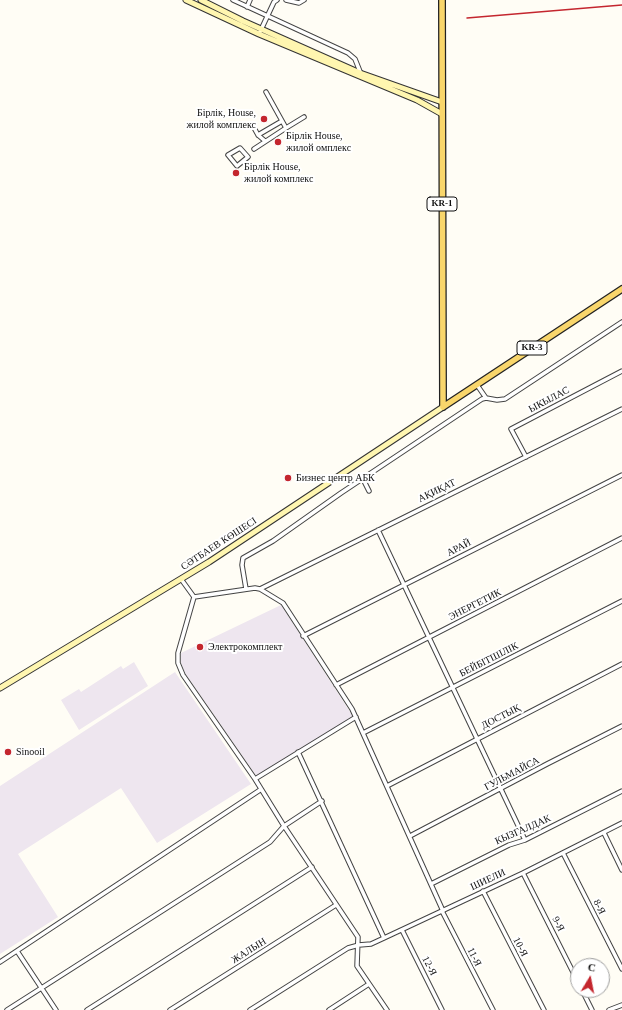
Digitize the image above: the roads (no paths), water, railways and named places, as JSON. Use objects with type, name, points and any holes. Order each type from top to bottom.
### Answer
[{"type":"main road","points":[[186,0],[360,73],[442,102]]},
{"type":"main road","points":[[201,0],[260,32],[363,79],[417,100],[442,114]]},
{"type":"main road","name":"KR-1","points":[[442,0],[442,407]]},
{"type":"main road","name":"KR-3","points":[[442,407],[621,292]]},
{"type":"main road","name":"СӘТБАЕВ КӨШЕСІ","points":[[0,688],[210,562],[442,407]]},
{"type":"street","points":[[233,0],[348,53],[355,59],[363,79]]},
{"type":"street","points":[[247,6],[250,0]]},
{"type":"street","points":[[260,32],[274,2],[277,0]]},
{"type":"street","points":[[286,0],[299,3],[304,0]]},
{"type":"street","points":[[266,92],[286,128]]},
{"type":"street","points":[[254,149],[304,117]]},
{"type":"street","points":[[258,135],[282,121]]},
{"type":"street","points":[[253,126],[258,135],[265,141]]},
{"type":"street","points":[[240,148],[248,158],[237,166],[228,155],[240,148]]},
{"type":"street","points":[[246,589],[242,565],[243,558],[273,540],[486,398],[497,400],[505,399],[622,322]]},
{"type":"street","name":"ЫКЫЛАС","points":[[526,456],[511,429],[622,371]]},
{"type":"street","points":[[477,385],[486,398]]},
{"type":"street","name":"АҚИҚАТ","points":[[260,589],[622,409]]},
{"type":"street","name":"АРАЙ","points":[[303,636],[622,475]]},
{"type":"street","points":[[363,479],[369,490]]},
{"type":"street","points":[[378,530],[526,840]]},
{"type":"street","name":"ЭНЕРГЕТИК","points":[[336,685],[622,538]]},
{"type":"street","points":[[181,579],[194,597]]},
{"type":"street","points":[[194,597],[246,589],[260,589]]},
{"type":"street","name":"11-Я","points":[[260,589],[283,603],[356,717],[442,911],[493,1010]]},
{"type":"street","points":[[194,597],[178,653],[178,663],[183,675],[254,779],[358,938],[359,945],[356,960],[357,966],[387,1010]]},
{"type":"street","name":"БЕЙБІТШІЛІК","points":[[363,733],[622,601]]},
{"type":"street","name":"ДОСТЫҚ","points":[[387,786],[622,664]]},
{"type":"street","points":[[254,779],[356,717]]},
{"type":"street","name":"ГУЛЬМАЙСА","points":[[410,836],[622,726]]},
{"type":"street","points":[[298,752],[322,801],[384,938]]},
{"type":"street","points":[[0,962],[260,790]]},
{"type":"street","name":"КЫЗГАЛДАК","points":[[431,884],[509,845],[526,840],[622,791]]},
{"type":"street","points":[[7,1010],[270,842],[284,826],[322,801]]},
{"type":"street","name":"ШИЕЛИ","points":[[250,1010],[348,948],[371,944],[402,930],[523,873],[622,823]]},
{"type":"street","points":[[604,833],[622,870]]},
{"type":"street","name":"8-Я","points":[[563,852],[622,969]]},
{"type":"street","points":[[87,1010],[312,867]]},
{"type":"street","name":"9-Я","points":[[523,873],[570,966]]},
{"type":"street","name":"10-Я","points":[[482,892],[544,1010]]},
{"type":"street","name":"ЖАЛЫН","points":[[170,1010],[336,905]]},
{"type":"street","name":"12-Я","points":[[402,930],[442,1010]]},
{"type":"street","points":[[17,951],[56,1010]]},
{"type":"street","points":[[329,1010],[369,984]]},
{"type":"street","points":[[586,998],[592,1010]]},
{"type":"street","points":[[610,1010],[622,1005]]},
{"type":"railway","points":[[467,18],[622,5]]},
{"type":"place","name":"Бірлік, House, жилой комплекс","points":[[264,119]]},
{"type":"place","name":"Бірлік House, жилой омплекс","points":[[278,142]]},
{"type":"place","name":"Бірлік House, жилой комплекс","points":[[236,173]]},
{"type":"place","name":"Бизнес центр АБК","points":[[288,478]]},
{"type":"place","name":"Электрокомплект","points":[[200,647]]},
{"type":"place","name":"Sinooil","points":[[8,752]]}]
